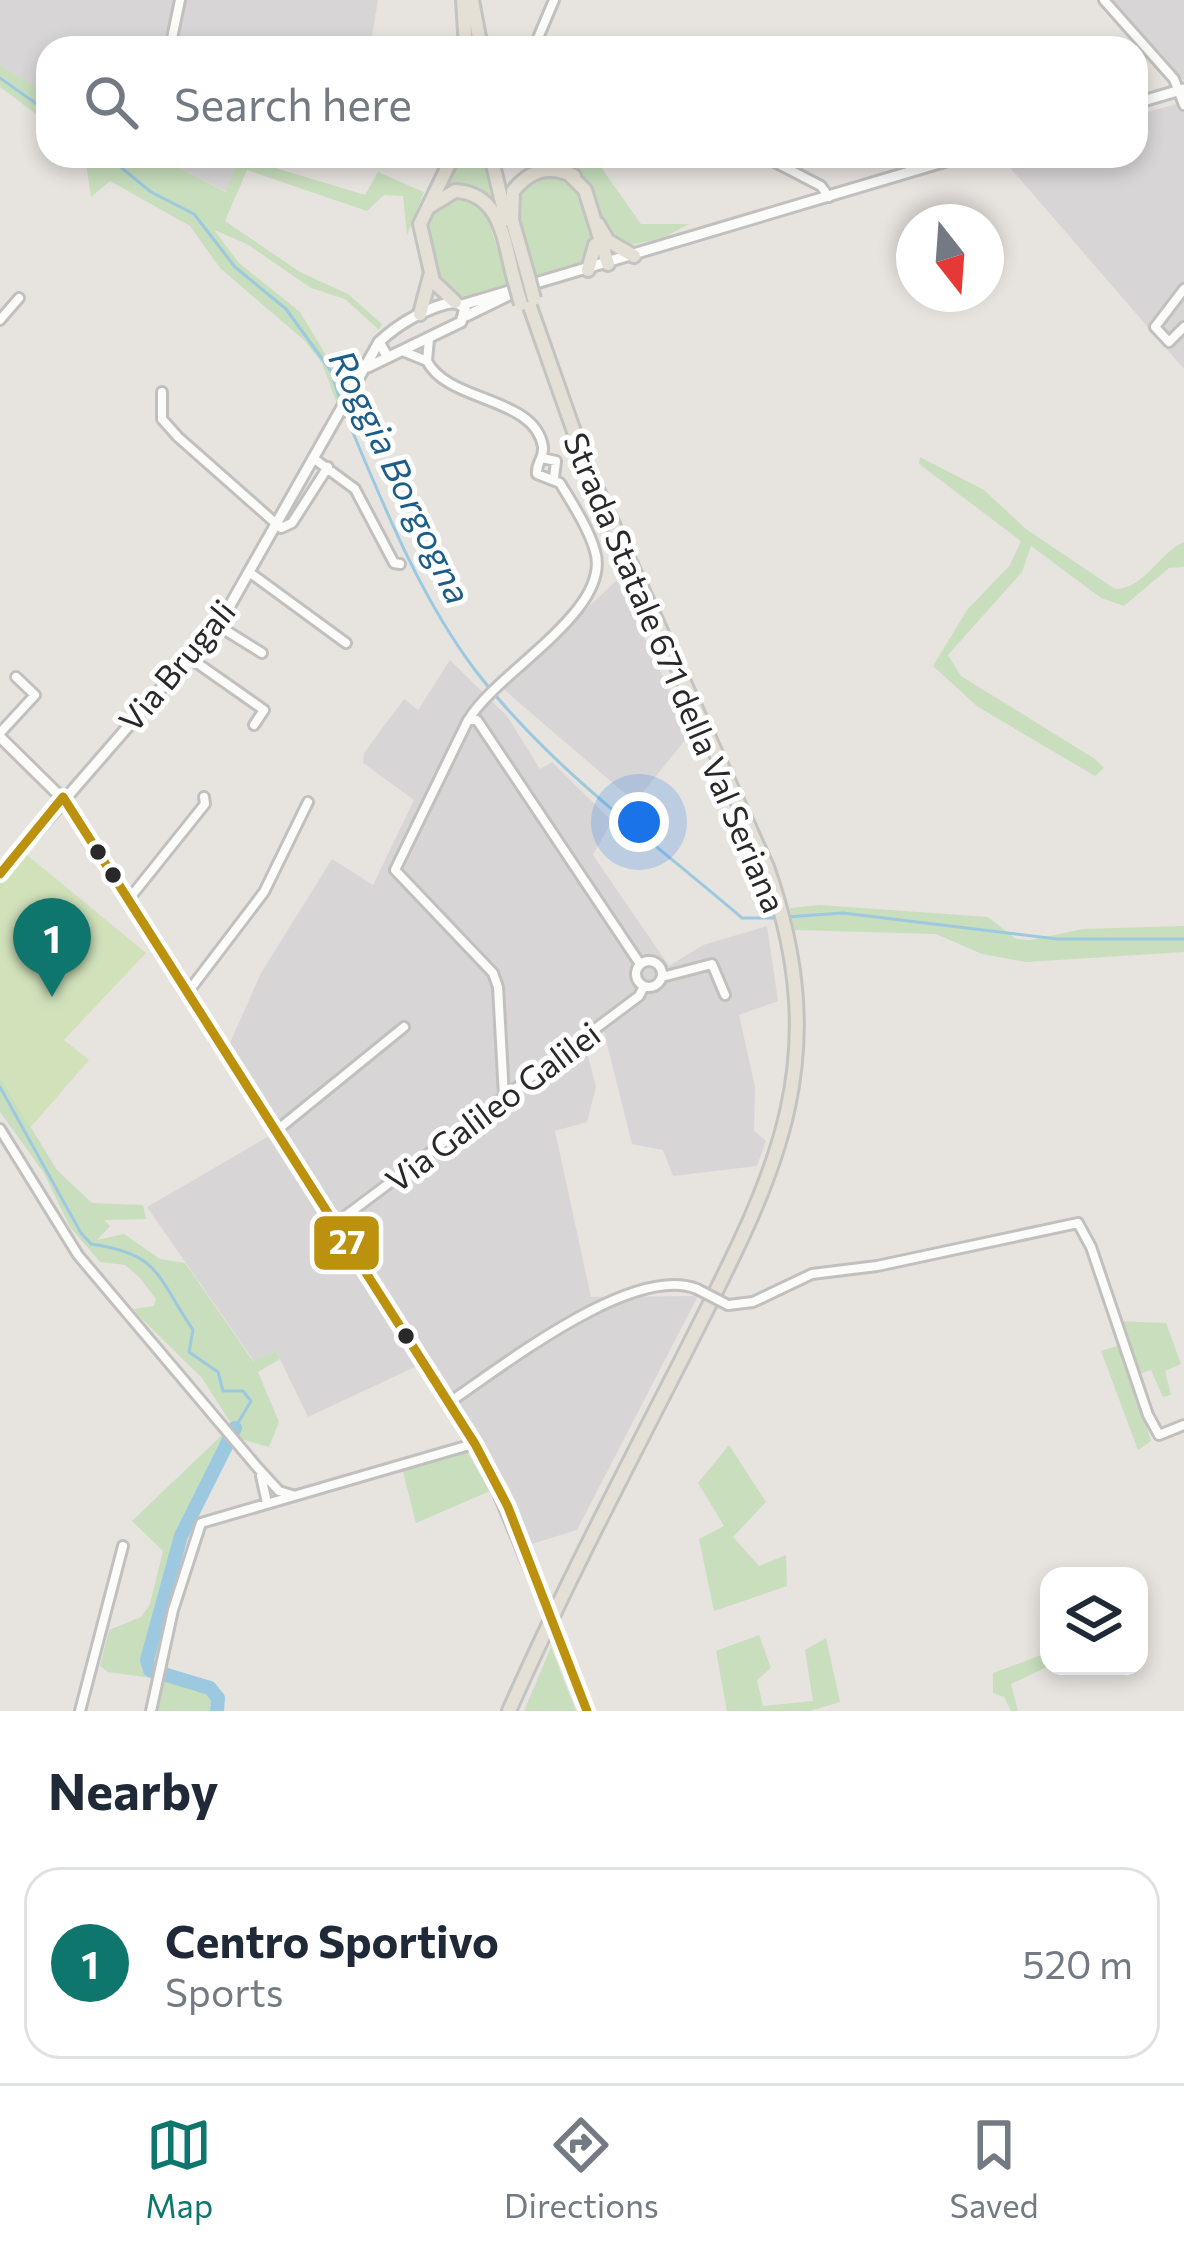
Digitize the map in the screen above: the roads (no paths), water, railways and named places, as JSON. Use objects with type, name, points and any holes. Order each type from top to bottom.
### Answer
[{"type":"highway","points":[[468,0],[472,36]]},
{"type":"highway","points":[[421,314],[430,289],[420,224],[446,168]]},
{"type":"highway","name":"Strada Statale 671 della Val Seriana","points":[[493,168],[548,367],[584,460],[775,890],[786,930],[794,996],[794,1058],[771,1176],[509,1711]]},
{"type":"highway","points":[[565,168],[574,176],[592,212],[608,264]]},
{"type":"highway","points":[[524,289],[512,220],[513,191],[535,172],[549,169],[574,176]]},
{"type":"highway","points":[[424,212],[442,195],[479,196],[497,215],[524,289]]},
{"type":"highway","points":[[602,240],[634,256]]},
{"type":"highway","points":[[588,270],[602,240]]},
{"type":"highway","points":[[429,268],[437,289],[461,308]]},
{"type":"street","points":[[173,36],[180,0]]},
{"type":"street","points":[[539,36],[554,0]]},
{"type":"street","points":[[1104,0],[1135,36]]},
{"type":"street","points":[[1148,51],[1182,90],[1184,105]]},
{"type":"street","points":[[1148,100],[1182,90]]},
{"type":"street","points":[[786,168],[821,186],[829,197]]},
{"type":"street","points":[[387,356],[379,342],[421,314],[461,308],[924,168]]},
{"type":"street","points":[[1184,289],[1155,327],[1169,342],[1184,327]]},
{"type":"street","points":[[0,320],[19,298]]},
{"type":"street","points":[[364,371],[429,339],[461,308]]},
{"type":"street","points":[[427,361],[429,339]]},
{"type":"street","name":"Via Brugali","points":[[0,874],[217,625],[379,342]]},
{"type":"street","points":[[405,352],[427,361],[442,378],[527,421],[541,441],[537,474],[554,478]]},
{"type":"street","points":[[162,392],[163,418],[178,437],[276,524]]},
{"type":"street","points":[[313,458],[355,489],[394,563],[400,564]]},
{"type":"street","points":[[504,1096],[498,987],[493,973],[395,870],[485,693],[583,606],[592,591],[596,551],[554,478],[558,464],[542,458]]},
{"type":"street","name":"Via Brugali","points":[[276,524],[281,528],[292,523],[328,467]]},
{"type":"street","points":[[249,572],[346,643]]},
{"type":"street","points":[[217,625],[262,653]]},
{"type":"street","points":[[190,658],[264,710],[254,725]]},
{"type":"street","points":[[16,677],[35,694],[0,735],[63,797],[475,1444],[586,1711]]},
{"type":"street","points":[[468,720],[477,720],[640,964]]},
{"type":"street","points":[[129,898],[172,849],[205,804],[204,797]]},
{"type":"street","points":[[188,992],[264,892],[308,802]]},
{"type":"street","points":[[640,964],[656,963],[662,977]]},
{"type":"street","points":[[640,964],[636,976],[644,986],[712,964],[725,995]]},
{"type":"street","name":"Via Galileo Galilei","points":[[336,1223],[639,996],[644,986]]},
{"type":"street","points":[[276,1131],[404,1028]]},
{"type":"street","points":[[0,1129],[78,1255],[257,1467],[279,1491],[295,1496]]},
{"type":"street","points":[[448,1403],[608,1301],[662,1282],[697,1289],[728,1305],[753,1302],[812,1274],[1020,1238],[1071,1223],[1084,1226],[1159,1435],[1184,1425]]},
{"type":"street","points":[[151,1711],[157,1672],[201,1523],[475,1444]]},
{"type":"street","points":[[257,1467],[267,1503]]},
{"type":"street","points":[[80,1711],[123,1546]]},
{"type":"waterway","name":"Roggia Borgogna","points":[[0,78],[36,104]]},
{"type":"waterway","name":"Roggia Borgogna","points":[[122,168],[151,192],[194,214],[235,267],[286,309],[331,371],[340,400]]},
{"type":"waterway","name":"Roggia Borgogna","points":[[343,409],[435,609],[504,705],[602,801],[742,918],[776,918]]},
{"type":"waterway","name":"Roggia Borgogna","points":[[786,917],[843,913],[1057,939],[1184,939]]},
{"type":"waterway","points":[[0,1087],[81,1233],[91,1244],[131,1254],[154,1270],[193,1330],[189,1352],[218,1372],[223,1391],[243,1391],[251,1401],[235,1428]]},
{"type":"waterway","points":[[217,1711],[218,1698],[210,1688],[150,1670],[147,1660],[181,1536],[235,1428]]},
{"type":"place","name":"Centro Sportivo","points":[[52,997]]}]
